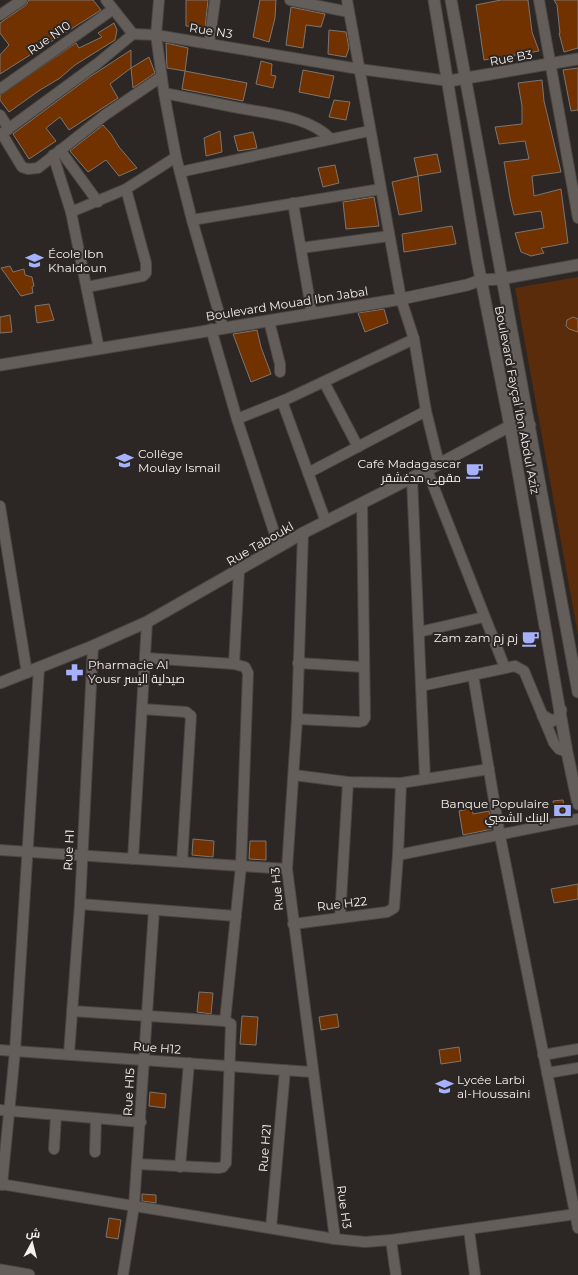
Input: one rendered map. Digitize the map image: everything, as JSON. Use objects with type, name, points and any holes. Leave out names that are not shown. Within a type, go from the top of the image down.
[{"type":"main road","name":"Boulevard Fayçal Ibn Abdul Aziz","points":[[434,0],[449,82],[481,280],[510,426],[561,710],[567,752],[578,804]]},
{"type":"main road","name":"Boulevard Fayçal Ibn Abdul Aziz","points":[[451,0],[578,692]]},
{"type":"main road","name":"Rue B3","points":[[449,82],[578,59]]},
{"type":"main road","name":"Boulevard Mouad Ibn Jabal","points":[[0,365],[211,329],[401,299],[467,285],[481,280],[501,279],[578,265]]},
{"type":"main road","name":"Rue Taboukl","points":[[0,683],[93,646],[147,622],[239,571],[303,533],[510,426],[530,425]]},
{"type":"main road","points":[[543,716],[552,720],[559,718],[561,710]]},
{"type":"main road","points":[[0,1270],[29,1275]]},
{"type":"street","points":[[0,15],[22,0]]},
{"type":"street","points":[[4,132],[98,63],[133,34],[112,10],[106,0]]},
{"type":"street","points":[[159,0],[156,35],[161,77],[176,157],[192,220],[224,327]]},
{"type":"street","points":[[209,44],[215,0]]},
{"type":"street","points":[[290,0],[349,12]]},
{"type":"street","points":[[347,0],[401,299],[414,339],[426,411],[439,464]]},
{"type":"street","points":[[539,0],[550,64],[574,173],[578,218]]},
{"type":"street","name":"Rue N10","points":[[0,88],[112,10]]},
{"type":"street","name":"Rue N3","points":[[133,34],[156,35],[359,69],[449,82]]},
{"type":"street","points":[[0,115],[4,132],[22,167],[28,169],[38,168],[105,115],[161,77]]},
{"type":"street","points":[[164,93],[284,117],[314,127],[331,139]]},
{"type":"street","points":[[180,172],[370,131]]},
{"type":"street","points":[[57,153],[98,202]]},
{"type":"street","points":[[57,153],[71,212],[99,349]]},
{"type":"street","points":[[71,212],[126,189],[176,157]]},
{"type":"street","points":[[87,287],[143,276],[146,273],[146,263],[126,189]]},
{"type":"street","points":[[192,220],[381,189]]},
{"type":"street","points":[[293,203],[312,314]]},
{"type":"street","points":[[301,248],[389,236]]},
{"type":"street","points":[[269,321],[280,372]]},
{"type":"street","points":[[211,329],[237,419],[280,547]]},
{"type":"street","points":[[237,419],[282,401],[414,339]]},
{"type":"street","points":[[324,382],[358,447]]},
{"type":"street","points":[[282,401],[326,522]]},
{"type":"street","points":[[308,472],[426,411]]},
{"type":"street","points":[[427,470],[505,668]]},
{"type":"street","points":[[412,478],[425,779]]},
{"type":"street","points":[[297,720],[363,721],[366,714],[362,503]]},
{"type":"street","points":[[0,506],[27,673]]},
{"type":"street","name":"Rue H3","points":[[303,533],[297,720],[287,869],[312,1072],[335,1239]]},
{"type":"street","points":[[234,664],[239,571]]},
{"type":"street","points":[[419,632],[484,617]]},
{"type":"street","points":[[133,859],[147,622]]},
{"type":"street","name":"Rue H1","points":[[69,1054],[80,904],[93,646]]},
{"type":"street","points":[[146,658],[234,664],[245,667],[248,673],[242,866],[225,1022]]},
{"type":"street","points":[[298,663],[364,667]]},
{"type":"street","points":[[421,686],[515,666],[524,671],[554,743],[559,749],[567,752]]},
{"type":"street","points":[[39,668],[14,1051],[5,1111],[1,1185],[335,1239],[365,1242],[469,1230],[576,1214]]},
{"type":"street","points":[[473,675],[500,836],[578,1228]]},
{"type":"street","points":[[142,709],[186,712],[192,719],[182,862]]},
{"type":"street","points":[[294,775],[348,782],[401,783],[489,769]]},
{"type":"street","points":[[340,918],[348,782]]},
{"type":"street","points":[[401,783],[398,855],[578,820]]},
{"type":"street","points":[[0,850],[287,869]]},
{"type":"street","name":"Rue H22","points":[[293,924],[387,912],[394,908],[398,855]]},
{"type":"street","points":[[80,904],[236,916]]},
{"type":"street","name":"Rue H15","points":[[123,1275],[134,1206],[154,910]]},
{"type":"street","points":[[72,1011],[225,1022],[230,1023],[232,1026],[226,1163],[223,1167],[218,1168],[137,1164]]},
{"type":"street","points":[[543,1055],[578,1049]]},
{"type":"street","name":"Rue H12","points":[[0,1050],[231,1065],[312,1072]]},
{"type":"street","points":[[180,1167],[190,1063]]},
{"type":"street","points":[[547,1073],[578,1068]]},
{"type":"street","name":"Rue H21","points":[[271,1228],[285,1070]]},
{"type":"street","points":[[5,1111],[140,1122]]},
{"type":"street","points":[[54,1149],[56,1116]]},
{"type":"street","points":[[95,1152],[96,1119]]},
{"type":"street","points":[[469,1230],[475,1275]]},
{"type":"street","points":[[391,1240],[396,1275]]},
{"type":"shaded area","points":[[578,277],[578,635],[515,288]]},
{"type":"building","points":[[29,0],[93,0],[101,10],[0,74],[0,55],[9,45],[0,33],[0,23],[26,5]]},
{"type":"building","points":[[186,0],[208,0],[205,28],[186,26]]},
{"type":"building","points":[[260,0],[276,0],[275,18],[269,42],[253,37]]},
{"type":"building","points":[[501,0],[528,0],[532,32],[539,51],[484,60],[476,5]]},
{"type":"building","points":[[554,0],[578,0],[578,48],[564,52],[559,33],[557,5]]},
{"type":"building","points":[[291,7],[325,14],[321,27],[306,25],[303,48],[286,45]]},
{"type":"building","points":[[114,23],[117,30],[115,40],[75,65],[60,78],[9,112],[0,100],[0,95],[76,43],[79,48],[102,37],[98,33]]},
{"type":"building","points":[[329,30],[346,32],[349,48],[346,57],[328,54]]},
{"type":"building","points":[[166,43],[188,48],[185,71],[167,68]]},
{"type":"building","points":[[131,50],[131,68],[110,84],[118,98],[69,130],[60,117],[46,128],[56,141],[29,159],[13,134],[91,76]]},
{"type":"building","points":[[149,57],[155,73],[133,88],[131,68]]},
{"type":"building","points":[[261,61],[272,64],[271,75],[276,76],[273,88],[256,84]]},
{"type":"building","points":[[578,68],[578,110],[571,111],[563,70]]},
{"type":"building","points":[[303,70],[334,76],[329,98],[299,92]]},
{"type":"building","points":[[185,71],[247,83],[243,101],[182,89]]},
{"type":"building","points":[[542,80],[544,101],[561,172],[532,176],[534,196],[561,189],[568,243],[541,248],[544,253],[531,256],[521,252],[515,233],[544,228],[541,211],[514,215],[504,162],[529,159],[525,141],[499,144],[495,127],[522,124],[522,106],[518,83]]},
{"type":"building","points":[[334,100],[350,102],[346,120],[329,117]]},
{"type":"building","points":[[103,125],[137,168],[119,176],[106,160],[88,172],[70,151]]},
{"type":"building","points":[[220,131],[222,152],[206,156],[204,138]]},
{"type":"building","points":[[253,132],[257,148],[238,151],[234,136]]},
{"type":"building","points":[[437,154],[441,172],[418,176],[414,158]]},
{"type":"building","points":[[335,165],[339,183],[323,187],[318,168]]},
{"type":"building","points":[[418,176],[422,211],[399,215],[392,182]]},
{"type":"building","points":[[374,197],[379,226],[346,229],[343,202]]},
{"type":"building","points":[[452,226],[456,244],[404,252],[402,234]]},
{"type":"building","points":[[10,266],[13,272],[24,269],[25,275],[32,277],[34,286],[32,287],[33,293],[21,296],[1,268]]},
{"type":"building","points":[[49,304],[54,320],[37,323],[35,306]]},
{"type":"building","points":[[384,309],[388,323],[365,332],[358,313]]},
{"type":"building","points":[[10,315],[12,332],[0,333],[0,317]]},
{"type":"building","points":[[573,317],[578,319],[578,332],[569,329],[566,326],[567,320]]},
{"type":"building","points":[[257,330],[261,347],[271,374],[251,382],[233,334]]},
{"type":"building","points":[[563,800],[565,815],[556,817],[553,801]]},
{"type":"building","points":[[472,808],[473,814],[489,811],[492,829],[463,835],[459,811]]},
{"type":"building","points":[[193,839],[214,841],[213,857],[192,855]]},
{"type":"building","points":[[250,841],[266,841],[266,860],[249,859]]},
{"type":"building","points":[[578,884],[578,899],[554,903],[551,889]]},
{"type":"building","points":[[199,992],[213,993],[211,1014],[197,1012]]},
{"type":"building","points":[[337,1014],[339,1027],[321,1030],[319,1017]]},
{"type":"building","points":[[242,1016],[258,1017],[256,1045],[240,1044]]},
{"type":"building","points":[[459,1047],[461,1061],[441,1064],[439,1050]]},
{"type":"building","points":[[150,1092],[166,1094],[165,1108],[149,1106]]},
{"type":"building","points":[[142,1194],[156,1195],[156,1203],[142,1201]]},
{"type":"building","points":[[109,1218],[121,1220],[118,1239],[106,1237]]},
{"type":"place","name":"École Ibn Khaldoun","points":[[35,261]]},
{"type":"place","name":"Collège Moulay Ismail","points":[[125,461]]},
{"type":"place","name":"Café Madagascar مقهى مدغشقر","points":[[474,471]]},
{"type":"place","name":"Zam zam زم زم","points":[[531,638]]},
{"type":"place","name":"Pharmacie Al Yousr صيدلية اليسر","points":[[75,672]]},
{"type":"place","name":"Banque Populaire البنك الشعبي","points":[[562,811]]},
{"type":"place","name":"Lycée Larbi al-Houssaini","points":[[444,1087]]}]
